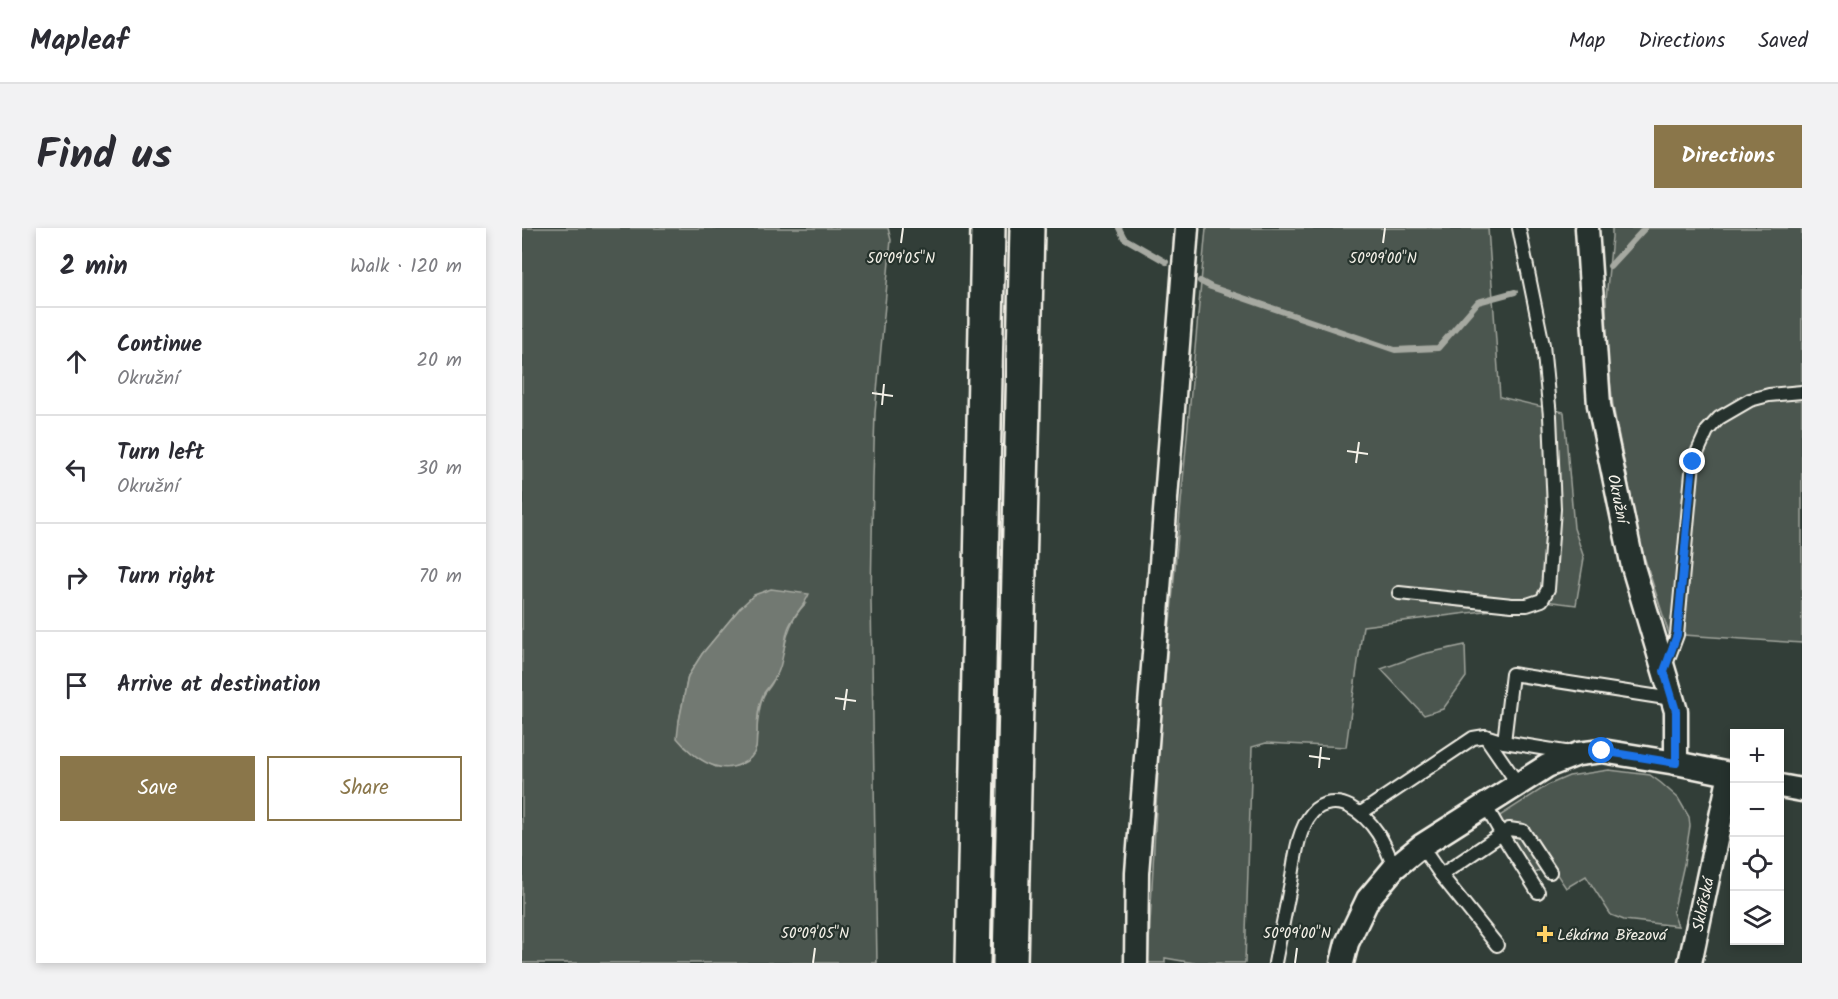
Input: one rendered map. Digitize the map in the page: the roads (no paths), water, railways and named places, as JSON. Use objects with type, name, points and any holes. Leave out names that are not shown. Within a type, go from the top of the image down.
[{"type":"highway","points":[[973,963],[988,228]]},
{"type":"highway","points":[[1010,963],[1027,228]]},
{"type":"street","points":[[1136,963],[1137,873],[1186,228]]},
{"type":"street","name":"Okružní","points":[[1587,228],[1599,405],[1633,567],[1676,711],[1676,763]]},
{"type":"street","points":[[1342,963],[1347,943],[1368,898],[1394,868],[1421,846],[1547,766],[1578,754],[1602,751],[1730,775]]},
{"type":"street","name":"Sklářská","points":[[1689,963],[1730,783]]},
{"type":"street","points":[[1784,787],[1802,790]]},
{"type":"lane","points":[[1399,593],[1527,605],[1542,600],[1548,589],[1554,509],[1550,416],[1542,345],[1519,228]]},
{"type":"lane","points":[[1664,671],[1677,635],[1693,462],[1707,431],[1719,418],[1750,400],[1769,395],[1802,392]]},
{"type":"lane","points":[[1503,742],[1512,674],[1672,699]]},
{"type":"lane","points":[[1485,736],[1518,784]]},
{"type":"lane","points":[[1361,813],[1473,738],[1485,736],[1503,742],[1578,754]]},
{"type":"lane","points":[[1275,963],[1301,832],[1312,813],[1320,806],[1338,803],[1361,813],[1374,826],[1387,847],[1394,868]]},
{"type":"lane","points":[[1485,805],[1538,891]]},
{"type":"lane","points":[[1441,875],[1509,829],[1523,831],[1550,872]]},
{"type":"lane","points":[[1421,846],[1497,945]]},
{"type":"waterway","points":[[1119,228],[1124,238],[1166,262]]},
{"type":"waterway","points":[[1610,266],[1645,228]]},
{"type":"waterway","points":[[1200,281],[1211,287],[1395,350],[1438,348],[1478,302],[1515,292]]},
{"type":"place","name":"Lékárna Březová","points":[[1545,934]]}]
